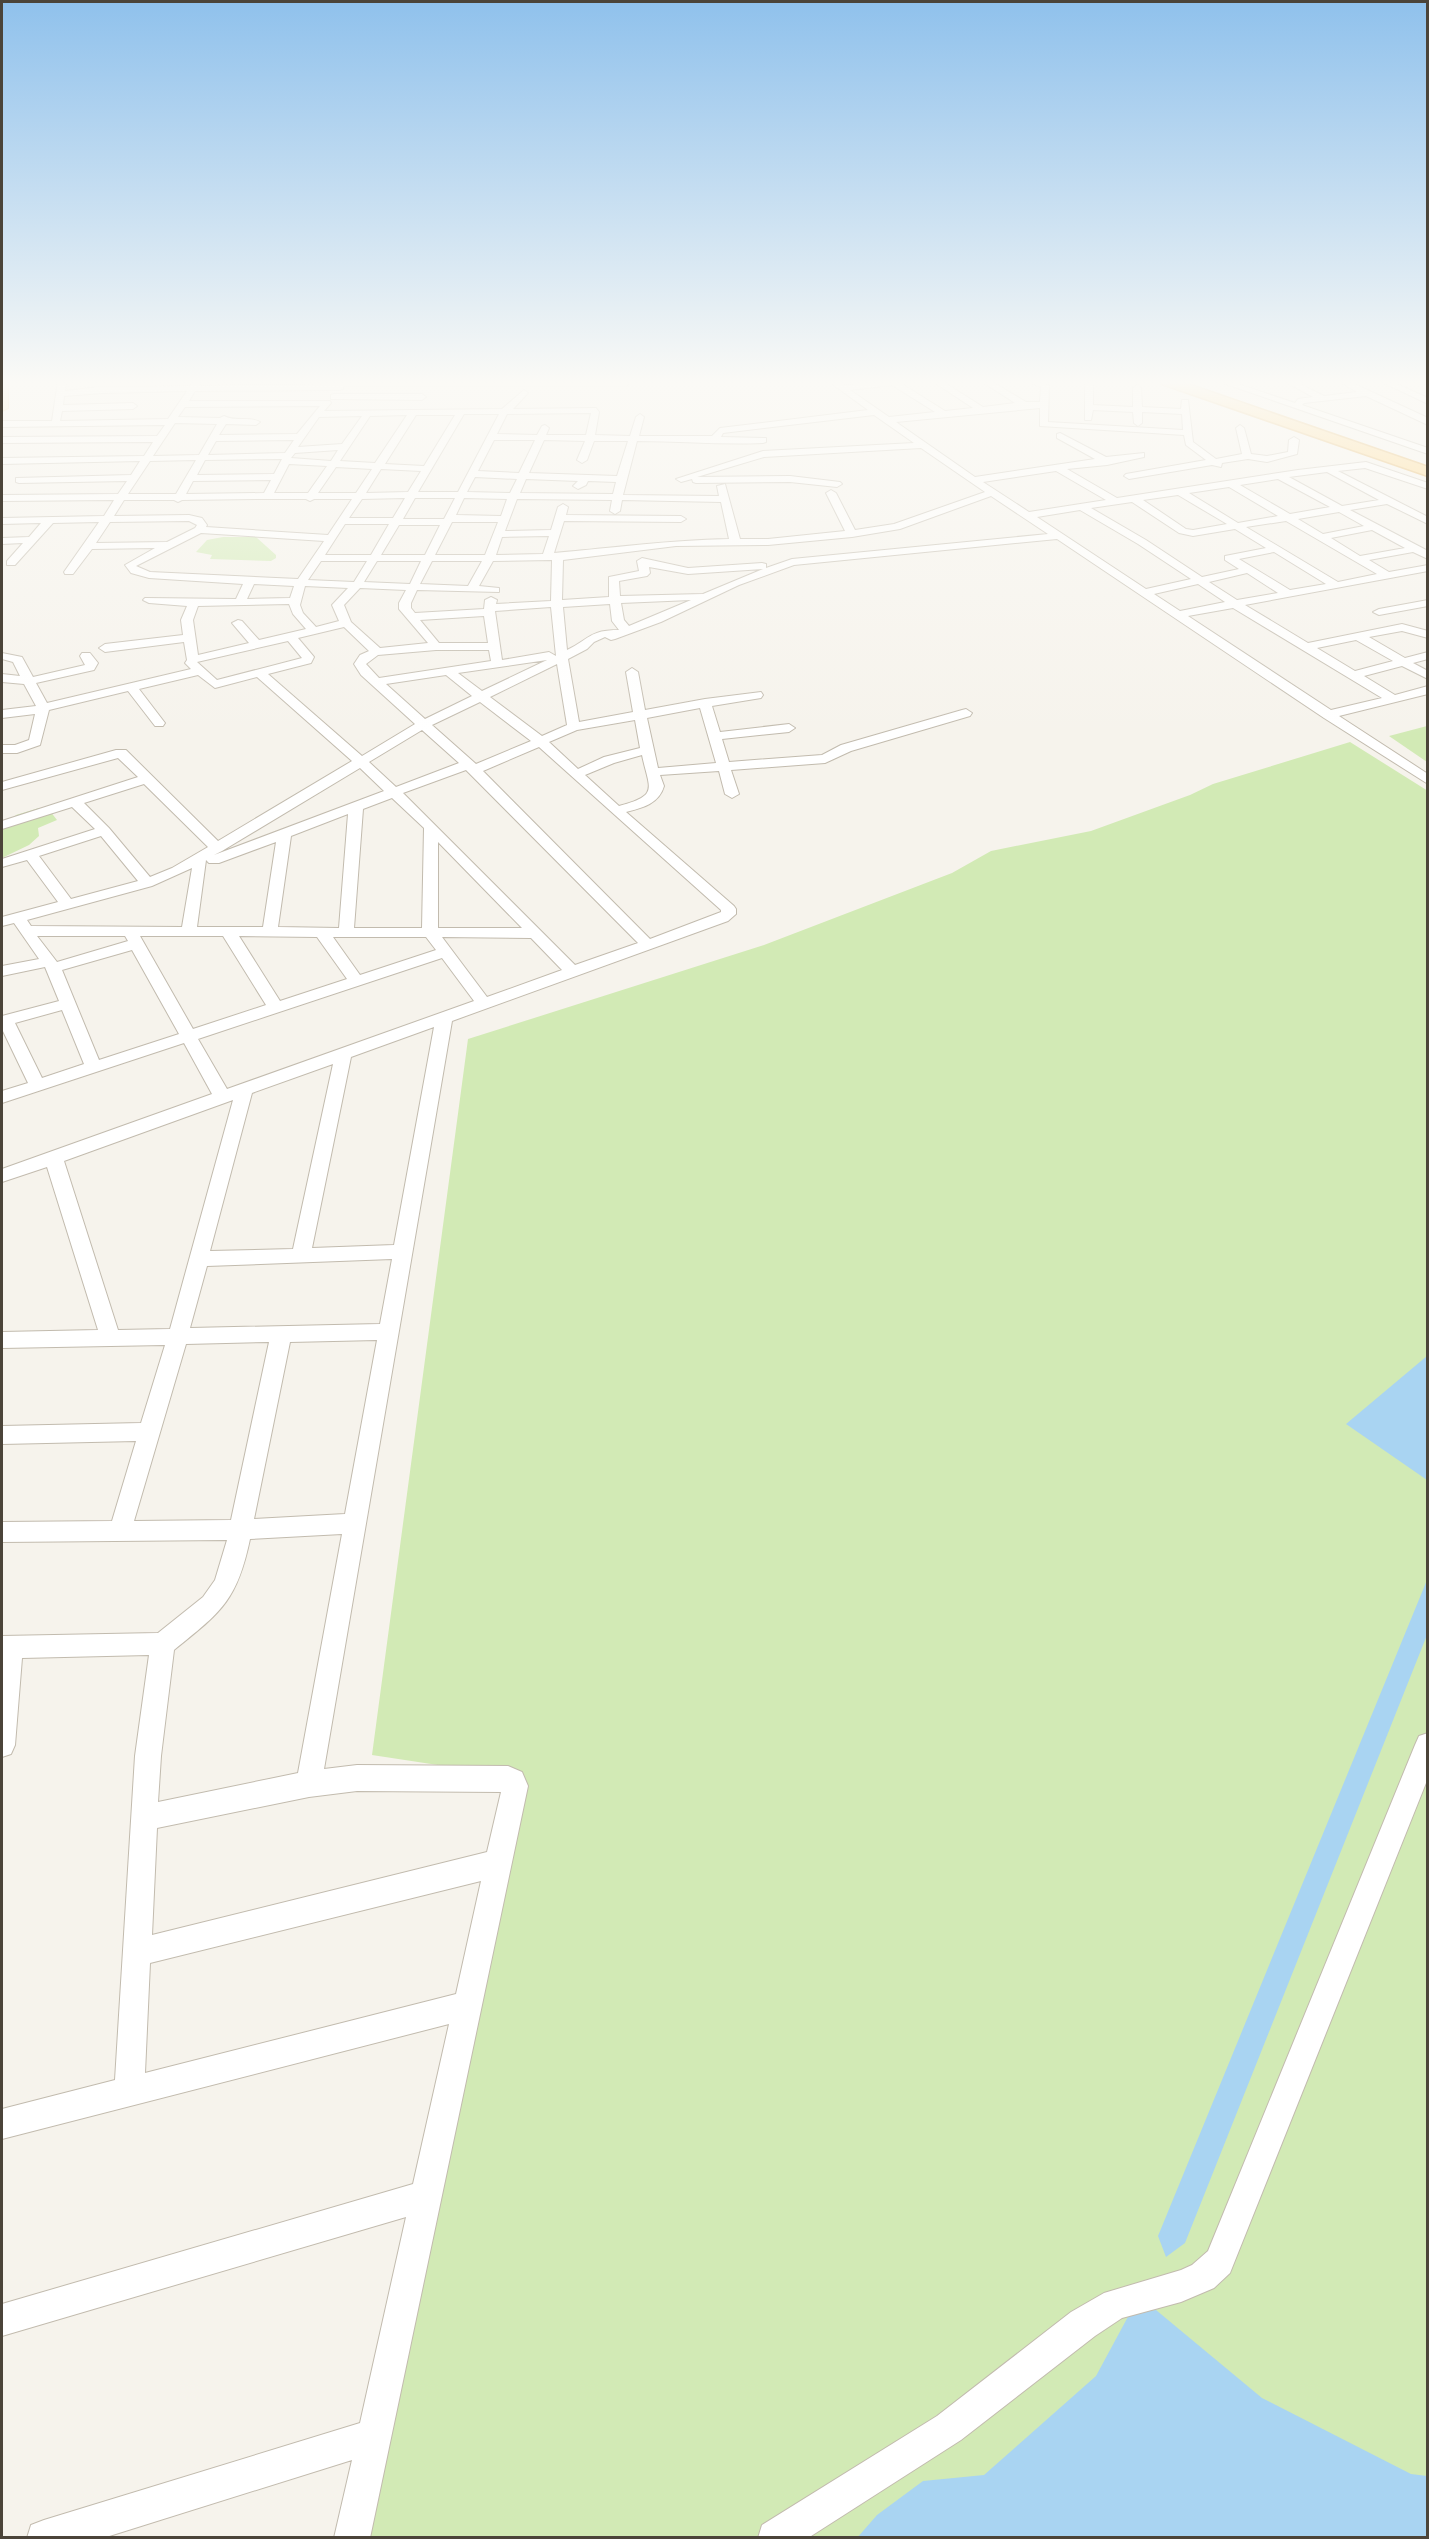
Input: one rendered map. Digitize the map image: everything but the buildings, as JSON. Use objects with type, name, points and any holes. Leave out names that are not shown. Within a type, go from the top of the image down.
[{"type":"street","points":[[69,572],[120,499]]},
{"type":"street","points":[[314,631],[299,616],[293,601],[301,583],[356,499]]},
{"type":"street","points":[[377,652],[346,623],[338,605],[357,585],[410,499]]},
{"type":"street","points":[[436,646],[405,609],[405,603],[460,499]]},
{"type":"street","points":[[472,590],[489,558],[512,499]]},
{"type":"street","points":[[565,499],[555,533],[553,556],[561,655],[574,727]]},
{"type":"street","points":[[612,519],[619,499]]},
{"type":"street","points":[[678,531],[687,505],[681,499]]},
{"type":"street","points":[[189,930],[200,862],[217,848],[423,724],[561,655],[583,647],[583,644],[589,640],[598,636],[624,632],[705,586],[730,554],[735,542],[723,499]]},
{"type":"street","points":[[834,499],[852,534]]},
{"type":"street","points":[[735,542],[768,542],[852,534],[896,527],[972,499]]},
{"type":"street","points":[[1005,499],[1428,780]]},
{"type":"street","points":[[1030,515],[1130,499]]},
{"type":"street","points":[[1135,499],[1183,531],[1201,532],[1388,501]]},
{"type":"street","points":[[1192,499],[1336,585]]},
{"type":"street","points":[[1258,499],[1386,574]]},
{"type":"street","points":[[1322,499],[1428,556]]},
{"type":"street","points":[[1385,499],[1428,521]]},
{"type":"street","points":[[1082,507],[1235,604],[1393,699]]},
{"type":"street","points":[[560,518],[612,519],[645,536],[678,531]]},
{"type":"street","points":[[2,520],[107,519],[155,532],[169,545]]},
{"type":"street","points":[[342,521],[504,519]]},
{"type":"street","points":[[11,563],[50,520]]},
{"type":"street","points":[[89,546],[198,520],[202,525],[199,530]]},
{"type":"street","points":[[1323,537],[1373,527]]},
{"type":"street","points":[[330,538],[199,530],[130,565],[135,571],[149,575],[472,590],[491,602]]},
{"type":"street","points":[[318,558],[553,556],[678,531],[730,554],[779,565]]},
{"type":"street","points":[[1201,532],[1230,549],[1274,549]]},
{"type":"street","points":[[498,534],[555,533]]},
{"type":"street","points":[[624,632],[618,621],[613,579],[645,573],[642,561],[645,536]]},
{"type":"street","points":[[412,617],[491,602],[555,603],[615,600],[705,586],[779,565],[1059,536]]},
{"type":"street","points":[[1341,548],[1396,539]]},
{"type":"street","points":[[2,541],[33,540]]},
{"type":"street","points":[[1230,549],[1229,558],[1287,594]]},
{"type":"street","points":[[1359,559],[1414,549]]},
{"type":"street","points":[[642,561],[674,570],[705,586]]},
{"type":"street","points":[[1176,615],[1386,574],[1427,569]]},
{"type":"street","points":[[1144,593],[1247,570]]},
{"type":"street","points":[[239,603],[250,581]]},
{"type":"street","points":[[149,600],[194,603],[293,601]]},
{"type":"street","points":[[491,602],[496,665]]},
{"type":"street","points":[[194,603],[187,621],[188,638],[196,666],[215,684],[307,660],[308,657],[291,637]]},
{"type":"street","points":[[1379,612],[1428,603]]},
{"type":"street","points":[[238,623],[257,645]]},
{"type":"street","points":[[2,714],[15,714],[44,708],[131,687],[257,645],[346,623]]},
{"type":"street","points":[[154,642],[156,626]]},
{"type":"street","points":[[1307,647],[1402,627],[1428,635]]},
{"type":"street","points":[[1358,636],[1428,676]]},
{"type":"street","points":[[105,648],[188,638]]},
{"type":"street","points":[[495,647],[436,646],[377,652],[368,654],[360,664],[365,672],[470,768],[649,946]]},
{"type":"street","points":[[377,682],[561,655]]},
{"type":"street","points":[[1354,675],[1428,655]]},
{"type":"street","points":[[2,656],[18,660],[44,708],[35,742],[17,749],[2,748]]},
{"type":"street","points":[[2,678],[30,681],[90,667],[92,663],[86,656]]},
{"type":"street","points":[[2,1176],[649,946],[723,918],[728,914],[729,909],[616,812],[541,742],[449,672]]},
{"type":"street","points":[[616,812],[647,801],[654,795],[657,787],[646,750],[632,672]]},
{"type":"street","points":[[260,673],[431,827],[574,973]]},
{"type":"street","points":[[131,687],[159,723]]},
{"type":"street","points":[[1328,715],[1428,690]]},
{"type":"street","points":[[22,924],[67,904],[147,883],[393,792],[470,768],[541,742],[574,727],[757,695]]},
{"type":"street","points":[[705,703],[732,794]]},
{"type":"street","points":[[652,772],[825,759],[846,748],[966,713]]},
{"type":"street","points":[[714,736],[789,728]]},
{"type":"street","points":[[576,774],[609,760],[646,750]]},
{"type":"street","points":[[2,786],[115,753],[124,754],[217,848]]},
{"type":"street","points":[[2,825],[148,778]]},
{"type":"street","points":[[74,801],[104,831],[147,883]]},
{"type":"street","points":[[346,931],[356,806]]},
{"type":"street","points":[[431,827],[430,933],[484,1004]]},
{"type":"street","points":[[2,863],[104,831]]},
{"type":"street","points":[[270,930],[284,834]]},
{"type":"street","points":[[30,854],[67,904]]},
{"type":"street","points":[[2,922],[133,938]]},
{"type":"street","points":[[22,924],[51,965],[94,1068]]},
{"type":"street","points":[[2,971],[51,965],[133,938],[189,930],[534,933]]},
{"type":"street","points":[[227,930],[276,1008]]},
{"type":"street","points":[[321,931],[357,981]]},
{"type":"street","points":[[133,938],[223,1098]]},
{"type":"street","points":[[2,1097],[443,953]]},
{"type":"street","points":[[38,1086],[3,1021],[67,1004]]},
{"type":"street","points":[[309,1784],[444,1019]]},
{"type":"street","points":[[301,1257],[343,1054]]},
{"type":"street","points":[[120,1531],[178,1336],[244,1090]]},
{"type":"street","points":[[54,1159],[111,1338]]},
{"type":"street","points":[[197,1259],[402,1252]]},
{"type":"street","points":[[2,1341],[389,1332]]},
{"type":"street","points":[[2,1745],[6,1647],[163,1644],[211,1605],[225,1585],[240,1530],[280,1334]]},
{"type":"street","points":[[2,1435],[149,1432]]},
{"type":"street","points":[[2,1532],[240,1530],[355,1523]]},
{"type":"street","points":[[129,2092],[148,1756],[163,1644]]},
{"type":"street","points":[[775,2538],[949,2428],[1083,2324],[1115,2304],[1181,2286],[1203,2277],[1219,2262],[1428,1745]]},
{"type":"street","points":[[144,1818],[309,1784],[357,1778],[424,1776],[513,1781],[514,1786],[428,2194],[352,2538]]},
{"type":"street","points":[[138,1952],[498,1863]]},
{"type":"street","points":[[2,2124],[468,2005]]},
{"type":"street","points":[[2,2320],[428,2194]]},
{"type":"street","points":[[44,2538],[374,2436]]},
{"type":"green space","points":[[223,537],[256,537],[276,555],[276,558],[271,561],[210,559],[212,555],[196,552],[207,540]]},
{"type":"green space","points":[[1427,726],[1427,762],[1389,736]]},
{"type":"green space","points":[[1350,742],[1428,791],[1427,2537],[363,2538],[517,1777],[372,1755],[468,1039],[764,945],[952,873],[991,851],[1091,831],[1190,795],[1213,784]]},
{"type":"green space","points":[[39,808],[50,811],[57,820],[38,828],[39,836],[29,845],[2,858],[2,829],[16,815]]},
{"type":"water","points":[[1427,1356],[1427,1480],[1346,1424]]},
{"type":"water","points":[[1427,1580],[1427,1635],[1185,2243],[1166,2257],[1158,2236]]},
{"type":"water","points":[[1156,2310],[1262,2398],[1411,2474],[1427,2476],[1427,2537],[857,2538],[877,2515],[923,2481],[984,2475],[1096,2376],[1130,2313]]}]
